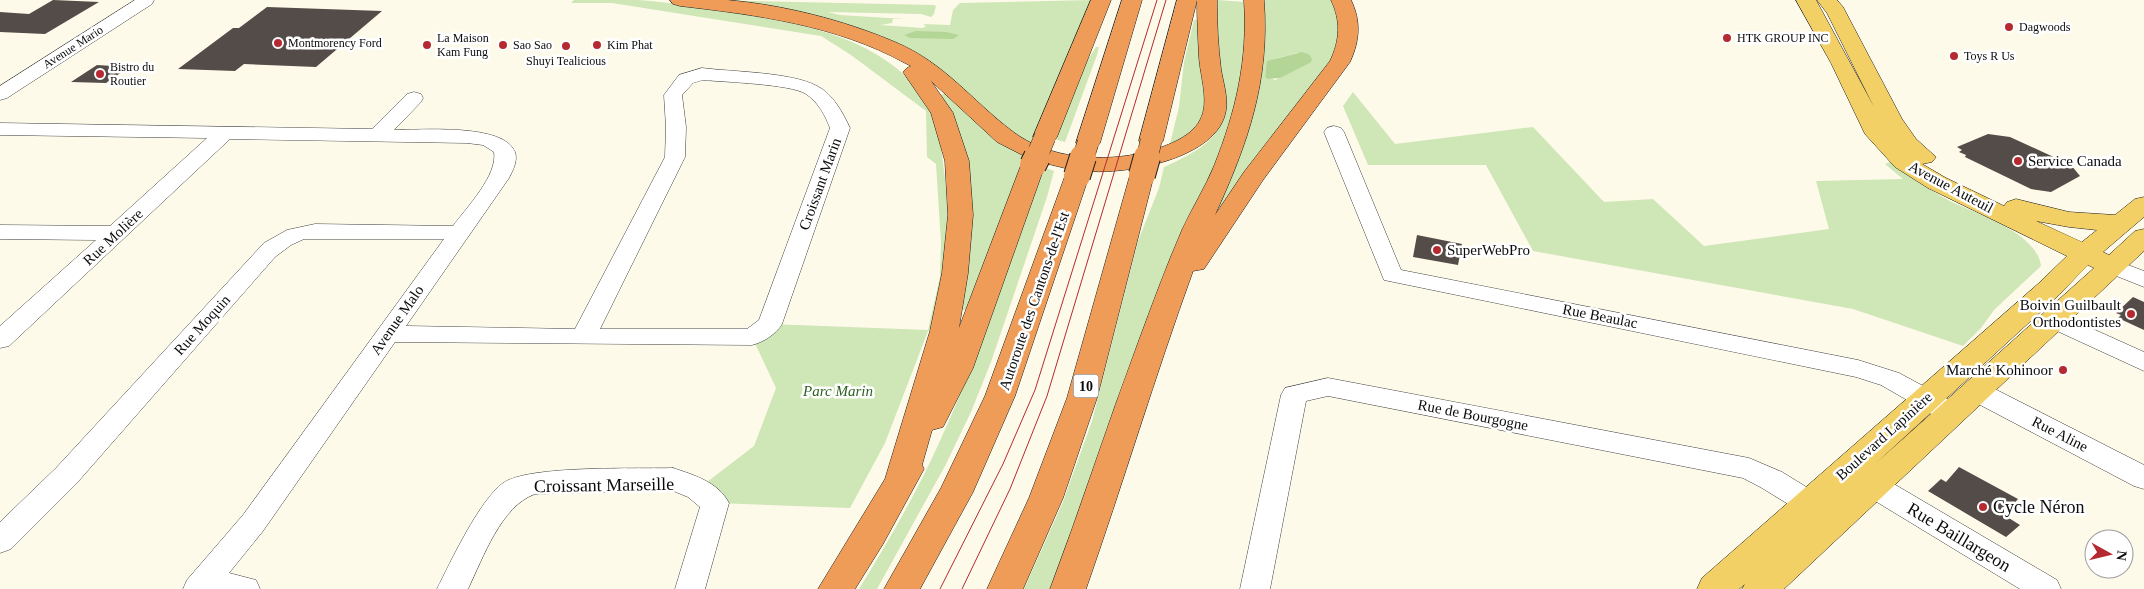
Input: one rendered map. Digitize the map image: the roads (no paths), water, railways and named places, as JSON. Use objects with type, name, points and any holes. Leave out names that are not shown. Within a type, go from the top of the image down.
[{"type":"highway","points":[[680,0],[788,16],[828,25],[866,38],[904,54],[926,67],[1005,137],[1019,146],[1035,153],[1068,161],[1099,165],[1127,164],[1158,156],[1186,144],[1203,132],[1212,119],[1215,104],[1209,62],[1207,0]]},
{"type":"highway","points":[[836,589],[900,485],[958,368],[1033,165],[1074,66],[1085,34],[1101,0]]},
{"type":"highway","points":[[1074,66],[1096,35],[1132,0]]},
{"type":"highway","name":"Autoroute des Cantons-de-l'Est","points":[[902,589],[956,492],[1000,396],[1088,143],[1132,0]]},
{"type":"highway","name":"10","points":[[1005,589],[1046,498],[1082,398],[1187,0]]},
{"type":"highway","points":[[1068,589],[1092,524],[1145,364],[1168,307],[1195,230],[1225,167],[1241,122],[1254,64],[1256,28],[1254,0]]},
{"type":"highway","points":[[1168,307],[1233,205],[1340,62],[1347,48],[1350,30],[1347,12],[1342,0]]},
{"type":"highway","points":[[866,38],[892,53],[911,69],[935,96],[943,110],[949,131],[958,181],[959,239],[951,305],[900,485]]},
{"type":"main road","name":"Avenue Auteuil","points":[[1806,0],[1841,63],[1876,134],[1903,162],[1937,184],[1976,202],[2112,256]]},
{"type":"main road","name":"Avenue Auteuil","points":[[1827,0],[1836,11],[1891,119],[1908,144],[1947,174],[2112,256]]},
{"type":"main road","points":[[1976,202],[2018,228],[2044,250],[2053,266],[2049,288]]},
{"type":"main road","points":[[2004,203],[2040,215],[2070,221],[2088,224],[2123,223]]},
{"type":"main road","name":"Boulevard Lapinière","points":[[1736,586],[1938,406],[1976,391],[2052,319],[2112,256],[2123,223],[2144,204]]},
{"type":"main road","name":"Boulevard Lapinière","points":[[1822,511],[1872,485],[1938,406],[2049,288],[2112,256],[2144,237]]},
{"type":"street","name":"Avenue Mario","points":[[0,94],[146,0]]},
{"type":"street","name":"Croissant Marin","points":[[387,334],[583,338],[752,337],[770,324],[840,128],[833,111],[812,90],[791,83],[702,74],[686,79],[673,95],[676,127],[675,158],[583,338]]},
{"type":"street","points":[[378,136],[414,98]]},
{"type":"street","name":"Avenue Malo","points":[[0,129],[477,138],[490,141],[502,148],[507,157],[505,168],[253,523],[202,585]]},
{"type":"street","name":"Rue Beaulac","points":[[1334,132],[1392,275],[1707,337],[1858,369],[1890,379],[1938,406]]},
{"type":"street","name":"Rue Molière","points":[[0,340],[226,133]]},
{"type":"street","name":"Rue Moquin","points":[[0,541],[66,476],[267,252],[280,241],[298,234],[315,231],[459,233]]},
{"type":"street","points":[[0,232],[116,233]]},
{"type":"street","name":"Avenue Auteuil","points":[[2112,256],[2144,280]]},
{"type":"street","points":[[2052,319],[2144,362]]},
{"type":"street","name":"Rue de Bourgogne","points":[[1255,589],[1294,395],[1328,387],[1749,469],[1766,476],[1822,511]]},
{"type":"street","name":"Rue Aline","points":[[1976,391],[2144,478]]},
{"type":"street","name":"Croissant Marseille","points":[[452,589],[494,510],[514,490],[534,483],[673,479],[698,489],[715,502],[690,589]]},
{"type":"street","name":"Rue Baillargeon","points":[[1872,485],[2046,589]]},
{"type":"street","points":[[202,585],[245,589]]},
{"type":"tram line","points":[[940,589],[1003,464],[1035,390],[1157,0]]},
{"type":"tram line","points":[[962,589],[1010,489],[1047,396],[1166,0]]},
{"type":"place","name":"Dagwoods","points":[[2009,27]]},
{"type":"place","name":"HTK GROUP INC","points":[[1727,38]]},
{"type":"place","name":"Montmorency Ford","points":[[278,43]]},
{"type":"place","name":"La Maison Kam Fung","points":[[427,45]]},
{"type":"place","name":"Sao Sao","points":[[503,45]]},
{"type":"place","name":"Kim Phat","points":[[597,45]]},
{"type":"place","name":"Shuyi Tealicious","points":[[566,46]]},
{"type":"place","name":"Toys R Us","points":[[1954,56]]},
{"type":"place","name":"Bistro du Routier","points":[[100,74]]},
{"type":"place","name":"Service Canada","points":[[2018,161]]},
{"type":"place","name":"SuperWebPro","points":[[1437,250]]},
{"type":"place","name":"Boivin Guilbault Orthodontistes","points":[[2131,314]]},
{"type":"place","name":"Marché Kohinoor","points":[[2063,370]]},
{"type":"place","name":"Cycle Néron","points":[[1983,507]]},
{"type":"park label","name":"Parc Marin","points":[[838,391]]}]
